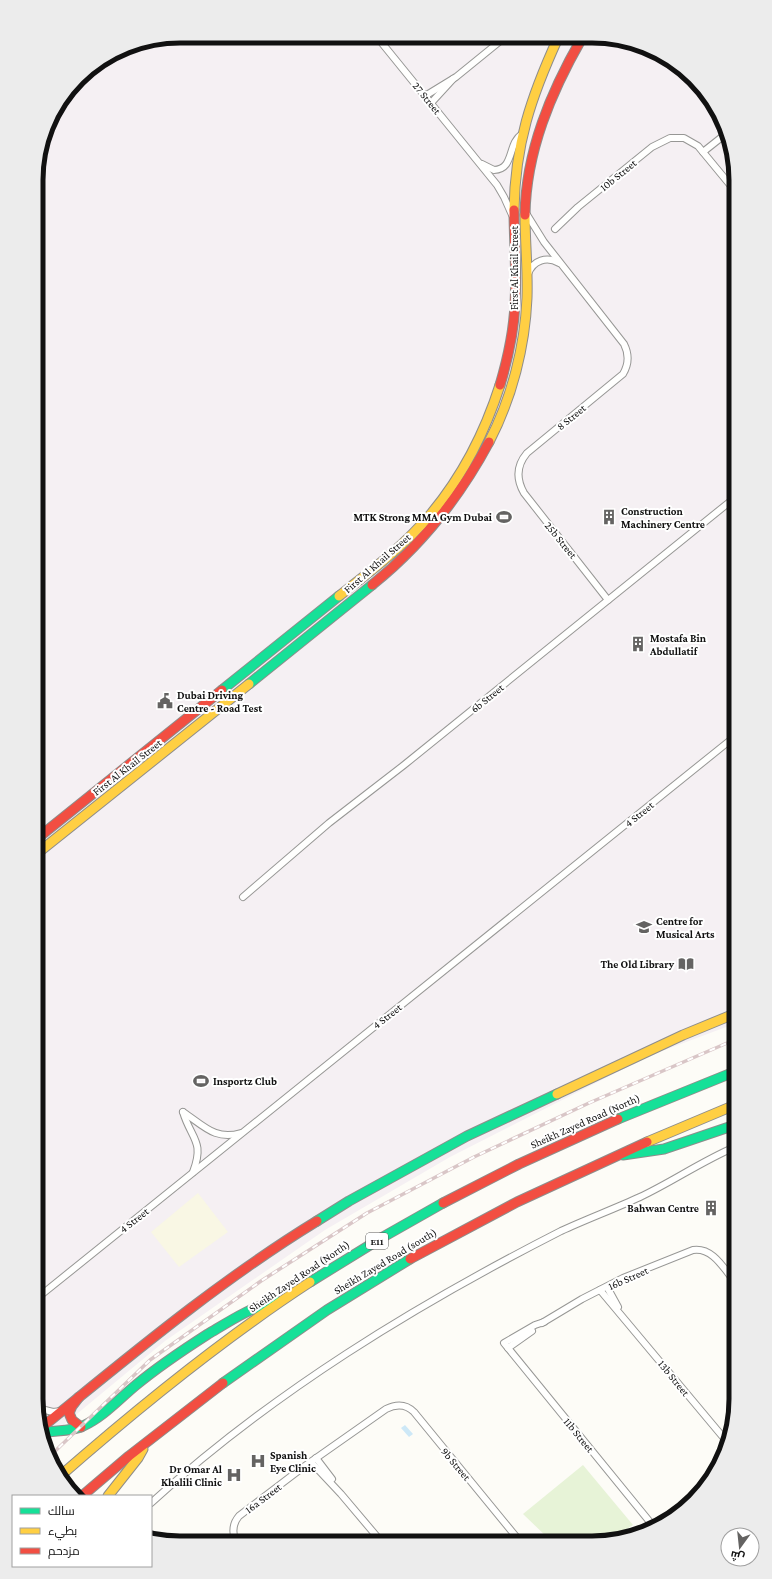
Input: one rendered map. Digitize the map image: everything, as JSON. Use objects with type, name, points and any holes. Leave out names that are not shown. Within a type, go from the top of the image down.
[{"type":"main road","name":"First Al Khail Street","points":[[43,834],[378,565],[410,535],[440,502],[458,476],[474,448],[494,401],[512,334],[516,300],[514,200],[517,164],[522,134],[532,101],[556,43]]},
{"type":"main road","name":"First Al Khail Street","points":[[43,849],[402,560],[434,526],[459,493],[487,447],[513,381],[521,346],[526,311],[528,276],[525,210],[528,175],[535,140],[546,106],[579,43]]},
{"type":"main road","points":[[570,58],[584,43]]},
{"type":"main road","points":[[46,1424],[172,1322],[286,1240],[349,1201],[467,1136],[683,1035],[729,1016]]},
{"type":"main road","name":"Sheikh Zayed Road (North)","points":[[64,1472],[166,1387],[282,1300],[378,1240],[456,1196],[509,1169],[604,1125],[729,1074]]},
{"type":"main road","name":"Sheikh Zayed Road (south)","points":[[83,1495],[147,1442],[259,1356],[370,1283],[486,1217],[559,1181],[615,1155],[729,1108]]},
{"type":"main road","points":[[615,1155],[639,1154],[664,1149],[729,1127]]},
{"type":"main road","points":[[47,1432],[81,1427],[98,1416],[149,1374],[196,1342],[249,1310],[282,1300]]},
{"type":"main road","points":[[79,1397],[70,1408],[69,1414],[72,1421],[81,1427]]},
{"type":"main road","points":[[109,1495],[138,1458],[147,1442]]},
{"type":"street","name":"27 Street","points":[[383,43],[501,191],[508,203],[514,224]]},
{"type":"street","points":[[425,96],[456,77],[498,43]]},
{"type":"street","points":[[431,104],[456,77]]},
{"type":"street","name":"27 Street","points":[[476,160],[490,169],[497,170],[504,167],[509,162],[515,140],[522,134]]},
{"type":"street","name":"10b Street","points":[[555,228],[578,207],[652,147],[670,138],[679,137],[688,140],[703,152]]},
{"type":"street","points":[[722,137],[703,152],[729,184]]},
{"type":"street","points":[[525,210],[538,235],[564,266]]},
{"type":"street","points":[[528,276],[532,266],[540,261],[550,259],[564,266]]},
{"type":"street","name":"8 Street","points":[[518,478],[520,464],[527,453],[619,378],[625,370],[628,359],[624,344],[564,266]]},
{"type":"street","name":"25b Street","points":[[518,478],[521,488],[527,498],[608,600]]},
{"type":"street","name":"6b Street","points":[[243,897],[329,823],[729,502]]},
{"type":"street","name":"4 Street","points":[[43,1293],[729,742]]},
{"type":"street","points":[[192,1173],[198,1158],[198,1146],[183,1112],[214,1133],[226,1135],[242,1133]]},
{"type":"street","points":[[152,1502],[265,1409],[380,1332],[490,1268],[568,1228],[648,1193],[712,1158],[729,1151]]},
{"type":"street","points":[[712,1158],[729,1154]]},
{"type":"street","name":"16b Street","points":[[506,1345],[582,1299],[623,1278],[693,1250],[704,1250],[714,1257],[729,1275]]},
{"type":"street","name":"13b Street","points":[[607,1287],[620,1312]]},
{"type":"street","name":"13b Street","points":[[600,1290],[620,1312],[723,1438]]},
{"type":"street","name":"11b Street","points":[[506,1345],[650,1523]]},
{"type":"street","name":"9b Street","points":[[386,1409],[399,1405],[407,1407],[414,1412],[516,1536]]},
{"type":"street","name":"16a Street","points":[[234,1536],[234,1524],[239,1516],[386,1409]]},
{"type":"street","points":[[43,1410],[61,1411]]},
{"type":"street","points":[[314,1460],[376,1536]]},
{"type":"shaded area","points":[[171,43],[592,43],[610,44],[636,50],[668,66],[695,90],[706,104],[715,120],[722,136],[728,162],[729,1026],[649,1056],[450,1157],[325,1230],[165,1341],[49,1437],[43,1408],[43,171],[53,128],[71,97],[83,83],[97,71],[112,61],[136,50]]},
{"type":"shaded area","points":[[198,1193],[228,1232],[179,1267],[151,1232]]},
{"type":"green space","points":[[583,1465],[633,1525],[622,1532],[610,1535],[546,1536],[523,1514]]},
{"type":"water","points":[[405,1425],[413,1434],[409,1437],[401,1428]]},
{"type":"railway","points":[[54,1452],[150,1360],[261,1281],[367,1213],[474,1157],[589,1103],[729,1042]]},
{"type":"traffic: fast","points":[[249,684],[372,585]]},
{"type":"traffic: fast","points":[[222,690],[339,596]]},
{"type":"traffic: fast","points":[[618,1119],[729,1074]]},
{"type":"traffic: fast","points":[[317,1221],[349,1201],[467,1136],[557,1094]]},
{"type":"traffic: fast","points":[[623,1155],[664,1149],[729,1127]]},
{"type":"traffic: fast","points":[[310,1282],[383,1237],[443,1203]]},
{"type":"traffic: fast","points":[[223,1383],[327,1310],[410,1259]]},
{"type":"traffic: fast","points":[[47,1432],[78,1428],[90,1422],[104,1413],[153,1371],[171,1358],[224,1324],[258,1307],[276,1301]]},
{"type":"traffic: slow","points":[[514,210],[515,186],[521,142],[526,121],[540,80],[556,43]]},
{"type":"traffic: slow","points":[[489,442],[511,390],[523,335],[527,298],[525,215]]},
{"type":"traffic: slow","points":[[339,596],[398,548],[420,526],[442,500],[462,470],[480,437],[500,385]]},
{"type":"traffic: slow","points":[[43,849],[249,684]]},
{"type":"traffic: slow","points":[[557,1094],[683,1035],[729,1016]]},
{"type":"traffic: slow","points":[[647,1142],[729,1108]]},
{"type":"traffic: slow","points":[[64,1472],[119,1425],[181,1375],[244,1327],[310,1282]]},
{"type":"traffic: slow","points":[[109,1495],[138,1458],[143,1449]]},
{"type":"traffic: jam","points":[[525,215],[526,191],[535,145],[542,123],[560,79],[579,43]]},
{"type":"traffic: jam","points":[[500,385],[506,365],[514,313],[516,280],[514,210]]},
{"type":"traffic: jam","points":[[372,585],[407,554],[438,520],[465,482],[489,442]]},
{"type":"traffic: jam","points":[[43,834],[222,690]]},
{"type":"traffic: jam","points":[[443,1203],[519,1164],[618,1119]]},
{"type":"traffic: jam","points":[[410,1259],[517,1202],[647,1142]]},
{"type":"traffic: jam","points":[[46,1424],[142,1346],[210,1294],[245,1268],[317,1221]]},
{"type":"traffic: jam","points":[[83,1495],[129,1456],[223,1383]]},
{"type":"traffic: jam","points":[[79,1397],[69,1413],[72,1420],[81,1427]]},
{"type":"place","name":"MTK Strong MMA Gym Dubai","points":[[504,517]]},
{"type":"place","name":"Construction Machinery Centre","points":[[609,517]]},
{"type":"place","name":"Mostafa Bin Abdullatif","points":[[638,644]]},
{"type":"place","name":"Dubai Driving Centre - Road Test","points":[[165,701]]},
{"type":"place","name":"Centre for Musical Arts","points":[[644,927]]},
{"type":"place","name":"The Old Library","points":[[686,964]]},
{"type":"place","name":"Insportz Club","points":[[201,1081]]},
{"type":"place","name":"Bahwan Centre","points":[[711,1208]]},
{"type":"place","name":"Spanish Eye Clinic","points":[[258,1461]]},
{"type":"place","name":"Dr Omar Al Khalili Clinic","points":[[234,1475]]}]
